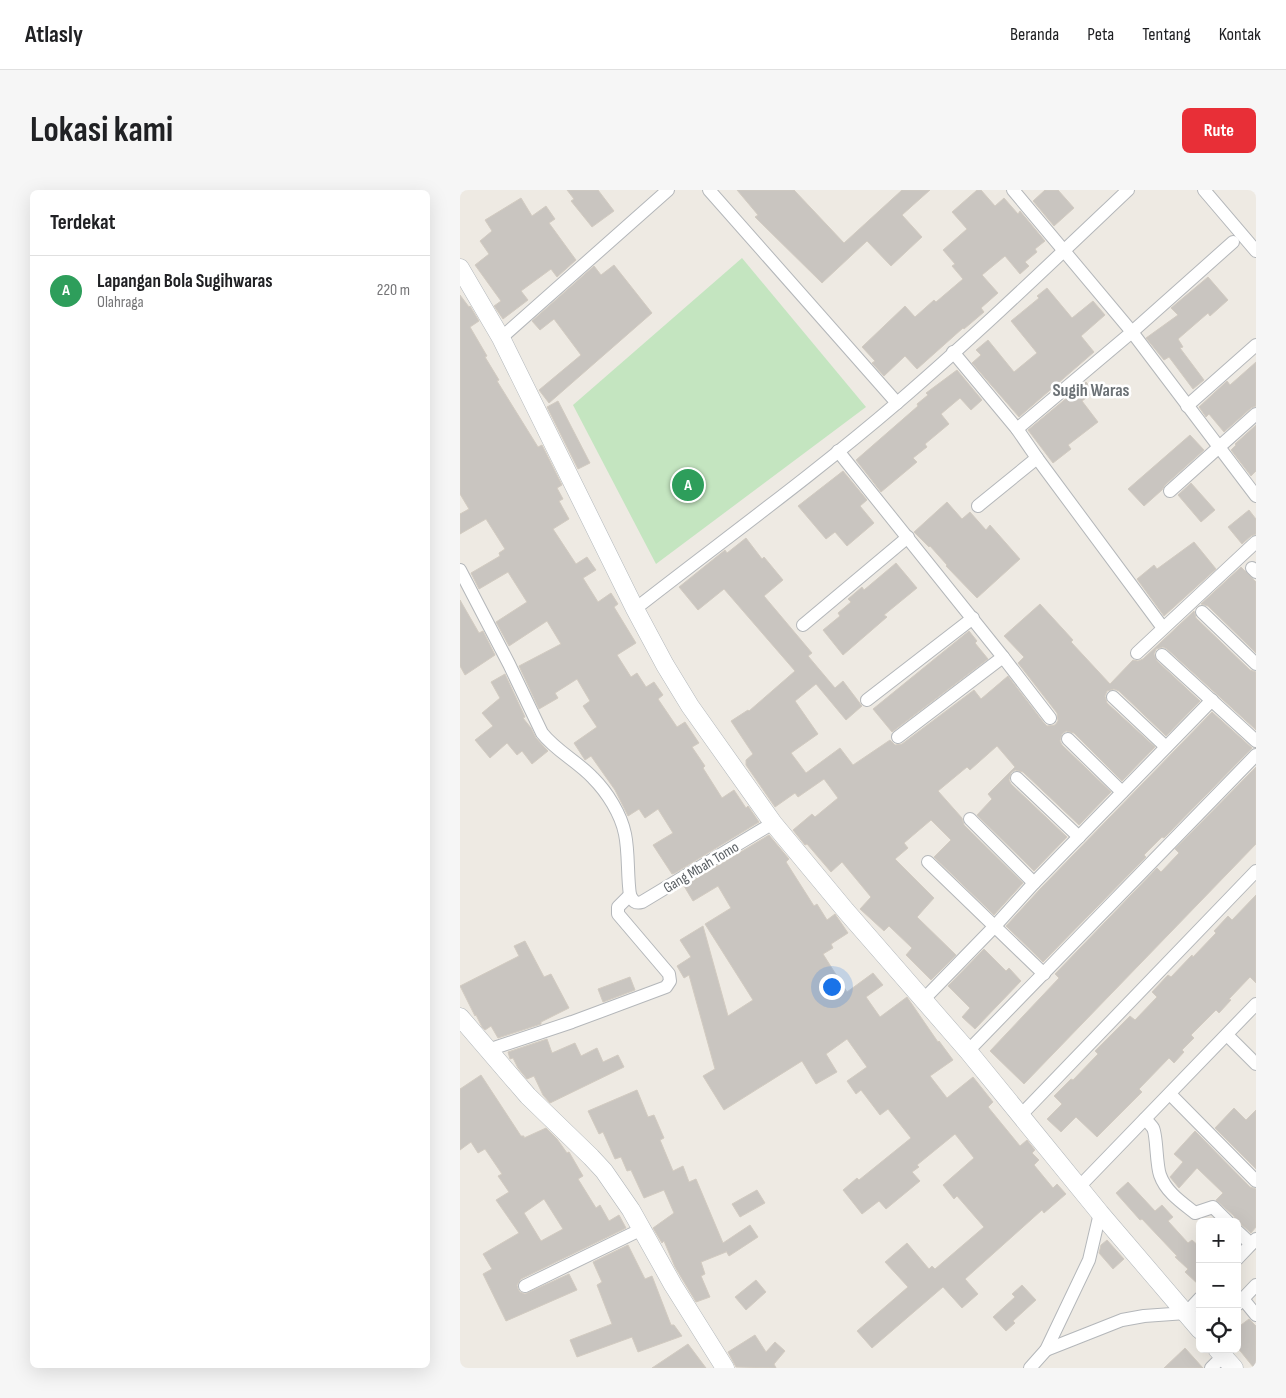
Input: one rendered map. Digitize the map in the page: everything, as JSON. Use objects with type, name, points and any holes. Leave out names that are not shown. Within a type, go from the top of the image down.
[{"type":"street","points":[[501,338],[668,190]]},
{"type":"street","points":[[709,190],[897,403]]},
{"type":"street","points":[[1013,190],[1132,332],[1256,496]]},
{"type":"street","points":[[635,609],[897,403],[1128,190]]},
{"type":"street","points":[[1204,190],[1256,252]]},
{"type":"street","points":[[1017,429],[1132,332],[1233,242]]},
{"type":"street","points":[[462,277],[501,338],[635,609],[665,665],[690,706],[773,823],[846,911],[968,1051],[1100,1213],[1196,1325]]},
{"type":"street","points":[[1187,406],[1256,345]]},
{"type":"street","points":[[953,352],[1017,429],[1163,628]]},
{"type":"street","points":[[1170,490],[1256,414]]},
{"type":"street","points":[[838,451],[908,536],[1050,718]]},
{"type":"street","points":[[978,506],[1037,458]]},
{"type":"street","points":[[803,625],[908,536]]},
{"type":"street","points":[[1136,652],[1256,542]]},
{"type":"street","points":[[460,570],[542,732],[548,741],[593,777],[621,820],[625,834],[624,900],[617,911],[622,920],[669,974],[670,978],[668,984],[663,989],[488,1050]]},
{"type":"street","points":[[1202,612],[1256,664]]},
{"type":"street","points":[[867,700],[973,618]]},
{"type":"street","points":[[1162,655],[1256,742]]},
{"type":"street","points":[[898,737],[1003,657]]},
{"type":"street","points":[[1113,696],[1166,746]]},
{"type":"street","points":[[924,999],[1212,700]]},
{"type":"street","points":[[1068,739],[1122,792]]},
{"type":"street","points":[[968,1051],[1256,755]]},
{"type":"street","points":[[1017,778],[1079,837]]},
{"type":"street","points":[[970,819],[1034,883]]},
{"type":"street","name":"Gang Mbah Tomo","points":[[624,900],[642,902],[773,823]]},
{"type":"street","points":[[928,862],[1044,974]]},
{"type":"street","points":[[1021,1115],[1256,871]]},
{"type":"street","points":[[1079,1187],[1256,1004]]},
{"type":"street","points":[[460,1017],[528,1096],[604,1171],[631,1210],[672,1285],[725,1368]]},
{"type":"street","points":[[1227,1035],[1256,1064]]},
{"type":"street","points":[[1170,1094],[1256,1181]]},
{"type":"street","points":[[1145,1119],[1154,1131],[1160,1175],[1166,1188],[1178,1200],[1195,1212],[1213,1207],[1224,1218]]},
{"type":"street","points":[[1030,1368],[1046,1350],[1089,1260],[1100,1213]]},
{"type":"street","points":[[525,1286],[642,1229]]},
{"type":"street","points":[[1241,1234],[1253,1242],[1241,1255]]},
{"type":"street","points":[[1241,1301],[1256,1285]]},
{"type":"street","points":[[1046,1350],[1122,1320],[1144,1316],[1186,1313],[1196,1302]]},
{"type":"street","points":[[1241,1303],[1256,1315]]},
{"type":"green space","points":[[742,258],[866,407],[656,564],[573,405]]},
{"type":"building","points":[[567,190],[598,190],[614,211],[592,227],[571,201],[574,199]]},
{"type":"building","points":[[737,190],[794,190],[844,243],[902,190],[930,190],[902,215],[922,237],[891,266],[867,241],[822,283],[755,217],[758,215]]},
{"type":"building","points":[[977,190],[981,190],[995,206],[1004,198],[1018,214],[1020,211],[1045,241],[1035,249],[1037,252],[1025,262],[1029,266],[1020,274],[1005,256],[982,275],[998,293],[981,308],[984,312],[917,369],[905,356],[884,376],[872,363],[875,361],[862,347],[905,306],[915,317],[934,300],[936,302],[963,279],[952,266],[955,264],[943,250],[967,229],[952,212]]},
{"type":"building","points":[[1045,190],[1058,190],[1074,208],[1054,226],[1033,201]]},
{"type":"building","points":[[521,198],[532,216],[546,206],[555,219],[549,223],[576,260],[557,277],[551,269],[521,291],[528,300],[503,319],[494,306],[501,301],[475,265],[489,254],[480,241],[492,231],[485,220]]},
{"type":"building","points":[[614,265],[652,313],[549,403],[539,390],[581,355],[554,319],[540,330],[532,321],[594,266],[601,275]]},
{"type":"building","points":[[1208,277],[1228,300],[1210,316],[1208,313],[1178,339],[1183,347],[1180,348],[1204,380],[1193,389],[1169,357],[1164,360],[1146,338],[1178,315],[1171,308]]},
{"type":"building","points":[[1047,288],[1072,318],[1093,301],[1105,315],[1081,336],[1094,352],[1019,417],[972,363],[981,355],[976,350],[988,340],[1014,372],[1037,353],[1011,321],[1039,298],[1037,296]]},
{"type":"building","points":[[460,295],[470,306],[479,321],[470,327],[499,380],[497,381],[538,447],[542,445],[562,485],[557,488],[563,499],[559,501],[569,519],[553,529],[576,564],[587,557],[596,570],[583,578],[598,602],[611,593],[618,604],[614,607],[636,643],[617,655],[631,677],[637,673],[646,687],[654,682],[663,695],[658,699],[677,727],[685,722],[699,743],[692,747],[705,766],[703,768],[722,798],[734,790],[746,808],[748,806],[759,822],[675,873],[672,874],[653,845],[673,833],[658,809],[645,818],[639,809],[628,816],[615,790],[591,756],[585,760],[574,743],[597,727],[583,706],[590,701],[577,679],[555,693],[558,698],[539,709],[519,666],[561,644],[547,621],[509,646],[496,622],[527,602],[508,572],[479,589],[471,573],[500,556],[499,553],[505,549],[486,519],[460,534],[460,514],[469,509],[460,494]]},
{"type":"building","points":[[1256,362],[1256,406],[1251,408],[1224,432],[1209,414],[1206,417],[1199,407],[1227,381],[1230,385]]},
{"type":"building","points":[[957,370],[982,400],[971,410],[960,398],[941,414],[949,424],[925,444],[927,447],[913,458],[917,462],[881,492],[856,460],[918,406],[917,404],[928,395],[926,393]]},
{"type":"building","points":[[1086,382],[1094,392],[1082,401],[1098,422],[1068,445],[1071,449],[1053,463],[1028,430]]},
{"type":"building","points":[[558,401],[590,463],[578,469],[547,407]]},
{"type":"building","points":[[1256,425],[1256,471],[1251,476],[1231,450]]},
{"type":"building","points":[[1190,435],[1204,450],[1144,506],[1128,489]]},
{"type":"building","points":[[843,471],[867,500],[860,506],[874,523],[847,546],[835,532],[826,539],[798,506]]},
{"type":"building","points":[[1191,483],[1215,510],[1201,522],[1178,495]]},
{"type":"building","points":[[947,502],[962,519],[970,512],[986,530],[990,525],[1020,559],[977,598],[946,566],[930,546],[914,532]]},
{"type":"building","points":[[1249,510],[1256,519],[1256,534],[1242,544],[1228,527]]},
{"type":"building","points":[[746,538],[762,559],[764,557],[783,580],[764,596],[812,653],[808,656],[835,688],[843,681],[862,706],[846,720],[816,684],[795,701],[818,734],[791,753],[806,773],[840,748],[853,765],[890,740],[895,745],[902,744],[974,690],[981,699],[1008,676],[1044,723],[1047,726],[1055,725],[1058,721],[1057,713],[1018,663],[1024,657],[1004,636],[1040,604],[1073,640],[1071,642],[1110,684],[1133,660],[1143,659],[1194,611],[1196,618],[1250,670],[1256,672],[1256,730],[1167,649],[1163,647],[1156,649],[1154,654],[1157,661],[1200,701],[1166,736],[1119,691],[1114,689],[1107,691],[1105,696],[1107,703],[1155,747],[1122,781],[1074,733],[1066,731],[1062,734],[1060,741],[1062,745],[1111,792],[1079,825],[1023,772],[1015,770],[1011,773],[1009,780],[1011,784],[1067,837],[1034,871],[977,815],[992,799],[988,794],[1015,767],[997,746],[970,770],[967,767],[938,791],[962,818],[964,825],[1023,883],[994,915],[934,857],[951,840],[931,820],[904,843],[908,848],[895,859],[934,898],[917,917],[956,955],[931,980],[906,955],[912,948],[889,926],[884,931],[860,909],[871,897],[842,862],[831,872],[793,830],[812,814],[815,817],[838,798],[824,779],[798,797],[795,793],[775,807],[746,765],[746,760],[753,754],[731,721],[749,711],[795,671],[724,589],[698,610],[679,587],[725,550],[727,553]]},
{"type":"building","points":[[1194,542],[1216,569],[1164,616],[1137,579],[1154,565],[1157,569]]},
{"type":"building","points":[[896,563],[917,588],[884,615],[887,617],[843,655],[823,630],[840,616],[838,613],[851,602],[848,599],[862,587],[864,590]]},
{"type":"building","points":[[1241,567],[1256,582],[1256,653],[1208,606],[1201,604]]},
{"type":"building","points":[[460,600],[479,633],[483,631],[495,655],[465,675],[460,666]]},
{"type":"building","points":[[969,631],[977,641],[975,643],[988,659],[892,732],[873,709]]},
{"type":"building","points":[[505,674],[525,717],[523,718],[536,738],[548,751],[532,764],[522,751],[517,755],[507,743],[490,758],[475,740],[493,726],[482,713],[500,698],[491,682]]},
{"type":"building","points":[[1212,712],[1252,748],[1164,838],[1162,837],[1144,855],[1146,857],[1043,962],[1006,926]]},
{"type":"building","points":[[1256,767],[1256,844],[1024,1084],[990,1051],[1059,978],[1055,974],[1157,868],[1161,872],[1179,853],[1175,849]]},
{"type":"building","points":[[769,835],[789,859],[786,862],[814,906],[817,904],[827,920],[835,914],[848,933],[831,944],[833,948],[823,954],[847,992],[873,973],[883,985],[866,997],[880,1017],[907,997],[953,1060],[930,1076],[947,1098],[973,1077],[993,1102],[988,1107],[1020,1146],[1027,1140],[1035,1150],[1032,1153],[1039,1160],[1034,1165],[1053,1188],[1057,1184],[1066,1194],[1044,1213],[1042,1210],[965,1279],[978,1294],[962,1308],[943,1287],[872,1348],[857,1331],[908,1287],[885,1262],[907,1243],[929,1269],[932,1266],[935,1269],[984,1227],[957,1196],[954,1199],[943,1185],[974,1158],[955,1134],[917,1165],[919,1167],[912,1172],[920,1181],[886,1209],[879,1201],[862,1214],[843,1190],[857,1178],[859,1180],[911,1138],[888,1109],[880,1115],[861,1090],[856,1094],[847,1081],[867,1067],[847,1039],[826,1054],[837,1072],[816,1084],[802,1061],[724,1110],[703,1076],[715,1069],[689,975],[684,978],[677,966],[691,957],[680,940],[703,926],[728,1016],[753,1000],[705,924],[731,908],[718,886],[693,901],[684,886]]},
{"type":"building","points":[[1256,895],[1256,983],[1250,977],[1229,999],[1231,1000],[1219,1013],[1216,1010],[1191,1035],[1194,1038],[1182,1050],[1184,1052],[1174,1063],[1169,1058],[1139,1089],[1142,1092],[1097,1137],[1076,1117],[1061,1132],[1047,1119],[1062,1104],[1054,1096],[1071,1079],[1073,1080],[1098,1054],[1095,1051],[1130,1016],[1135,1020],[1157,997],[1152,992],[1168,975],[1171,977],[1192,955],[1193,957],[1216,933],[1214,931],[1228,916],[1232,920]]},
{"type":"building","points":[[525,941],[544,977],[551,974],[569,1008],[541,1022],[541,1024],[498,1038],[491,1026],[485,1030],[482,1027],[460,986],[519,956],[514,946]]},
{"type":"building","points":[[984,949],[1006,971],[1009,968],[1021,981],[975,1029],[962,1017],[970,1008],[948,986]]},
{"type":"building","points":[[630,977],[635,990],[603,1002],[598,989]]},
{"type":"building","points":[[547,1039],[552,1053],[575,1043],[581,1056],[597,1048],[603,1062],[618,1055],[624,1067],[550,1103],[543,1095],[534,1076],[527,1079],[513,1058],[510,1059],[508,1052]]},
{"type":"building","points":[[481,1075],[521,1136],[524,1136],[524,1138],[546,1128],[567,1153],[569,1152],[583,1176],[578,1179],[596,1208],[600,1205],[609,1221],[619,1215],[626,1228],[521,1279],[517,1285],[518,1289],[525,1294],[569,1274],[577,1290],[506,1321],[483,1274],[492,1269],[483,1254],[519,1233],[496,1200],[509,1192],[498,1176],[502,1174],[485,1149],[478,1153],[471,1142],[460,1150],[460,1089]],"holes":[[[544,1199],[563,1229],[541,1241],[524,1213]]]},
{"type":"building","points":[[637,1090],[648,1117],[654,1115],[664,1138],[660,1140],[673,1171],[683,1166],[689,1182],[696,1179],[723,1243],[750,1225],[758,1237],[729,1256],[726,1251],[701,1262],[705,1274],[701,1276],[710,1297],[696,1302],[675,1267],[664,1241],[662,1243],[653,1228],[674,1213],[664,1190],[644,1198],[631,1170],[627,1171],[621,1157],[615,1159],[603,1132],[599,1134],[588,1111]]},
{"type":"building","points":[[1234,1108],[1246,1120],[1256,1110],[1256,1169],[1215,1128]]},
{"type":"building","points":[[1195,1131],[1250,1187],[1256,1189],[1256,1227],[1251,1233],[1241,1225],[1241,1218],[1235,1218],[1216,1200],[1223,1193],[1197,1168],[1179,1188],[1170,1177],[1183,1162],[1174,1154]]},
{"type":"building","points":[[1128,1182],[1155,1211],[1162,1205],[1173,1217],[1168,1221],[1188,1243],[1192,1240],[1196,1244],[1196,1282],[1185,1272],[1188,1269],[1175,1257],[1177,1256],[1142,1219],[1140,1220],[1116,1193]]},
{"type":"building","points":[[757,1190],[765,1203],[740,1217],[732,1204]]},
{"type":"building","points":[[1107,1240],[1124,1259],[1113,1269],[1099,1253],[1101,1245]]},
{"type":"building","points":[[628,1245],[645,1279],[652,1276],[671,1325],[674,1325],[682,1336],[638,1352],[632,1337],[577,1357],[570,1340],[612,1324],[597,1285],[602,1282],[593,1262]]},
{"type":"building","points":[[756,1280],[766,1292],[746,1310],[735,1297]]},
{"type":"building","points":[[1022,1285],[1036,1300],[1013,1321],[1015,1323],[1006,1331],[993,1317],[1015,1297],[1012,1294]]},
{"type":"building","points":[[1249,1319],[1256,1326],[1256,1368],[1241,1352],[1241,1325]]},
{"type":"building","points":[[755,1335],[766,1352],[775,1342],[785,1351],[774,1364],[776,1368],[736,1367],[728,1352]]},
{"type":"building","points":[[688,1344],[706,1368],[652,1368]]},
{"type":"building","points":[[1185,1348],[1203,1368],[1164,1368]]},
{"type":"place","name":"Lapangan Bola Sugihwaras","points":[[688,485]]},
{"type":"district","name":"Sugih Waras","points":[[1091,390]]}]
